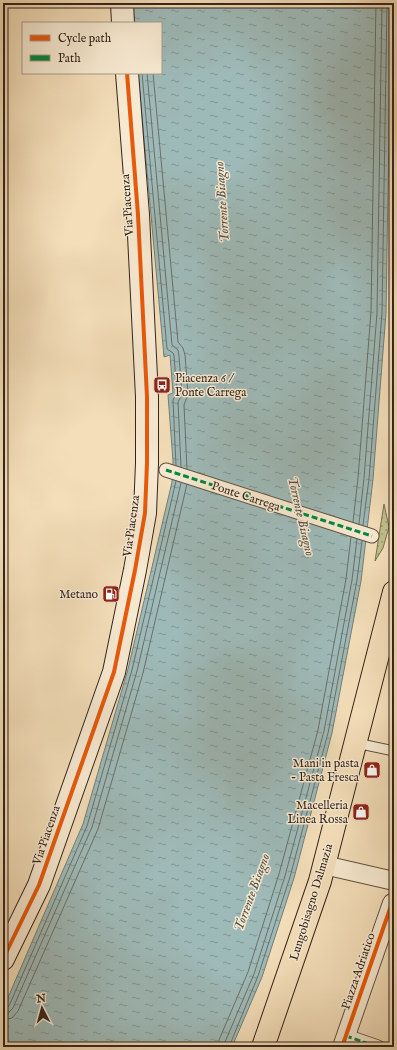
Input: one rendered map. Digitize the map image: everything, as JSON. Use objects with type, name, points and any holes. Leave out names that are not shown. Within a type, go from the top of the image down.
[{"type":"main road","points":[[122,3],[123,22]]},
{"type":"main road","name":"Via Piacenza","points":[[3,959],[39,885],[114,672],[145,514],[147,397],[138,215],[127,74]]},
{"type":"main road","name":"Lungobisagno Dalmazia","points":[[263,1047],[320,881],[394,592]]},
{"type":"street","name":"Ponte Carrega","points":[[166,470],[372,536]]},
{"type":"street","points":[[324,865],[394,881]]},
{"type":"street","name":"Piazza Adriatico","points":[[344,1041],[392,903],[394,904]]},
{"type":"street","points":[[344,1041],[378,1047]]},
{"type":"lane","points":[[356,743],[394,751]]},
{"type":"green space","points":[[384,504],[389,527],[383,548],[375,561]]},
{"type":"water","name":"Torrente Bisagno","points":[[132,3],[391,3],[386,313],[373,479],[361,581],[332,733],[294,878],[262,977],[232,1047],[3,1047],[3,1009],[83,824],[128,669],[172,482],[173,461],[168,395],[173,393],[170,355],[164,357],[138,74],[162,74],[162,22],[134,22]]},
{"type":"marked path","points":[[166,470],[372,536]]},
{"type":"marked path","points":[[346,1036],[378,1047]]},
{"type":"cycle path","points":[[3,959],[39,885],[114,672],[145,513],[147,397],[138,215],[127,74]]},
{"type":"cycle path","points":[[342,1047],[392,903],[394,904]]},
{"type":"place","name":"Piacenza 6 / Ponte Carrega","points":[[162,385]]},
{"type":"place","name":"Metano","points":[[111,594]]},
{"type":"place","name":"Mani in pasta - Pasta Fresca","points":[[372,770]]},
{"type":"place","name":"Macelleria Linea Rossa","points":[[361,812]]}]
